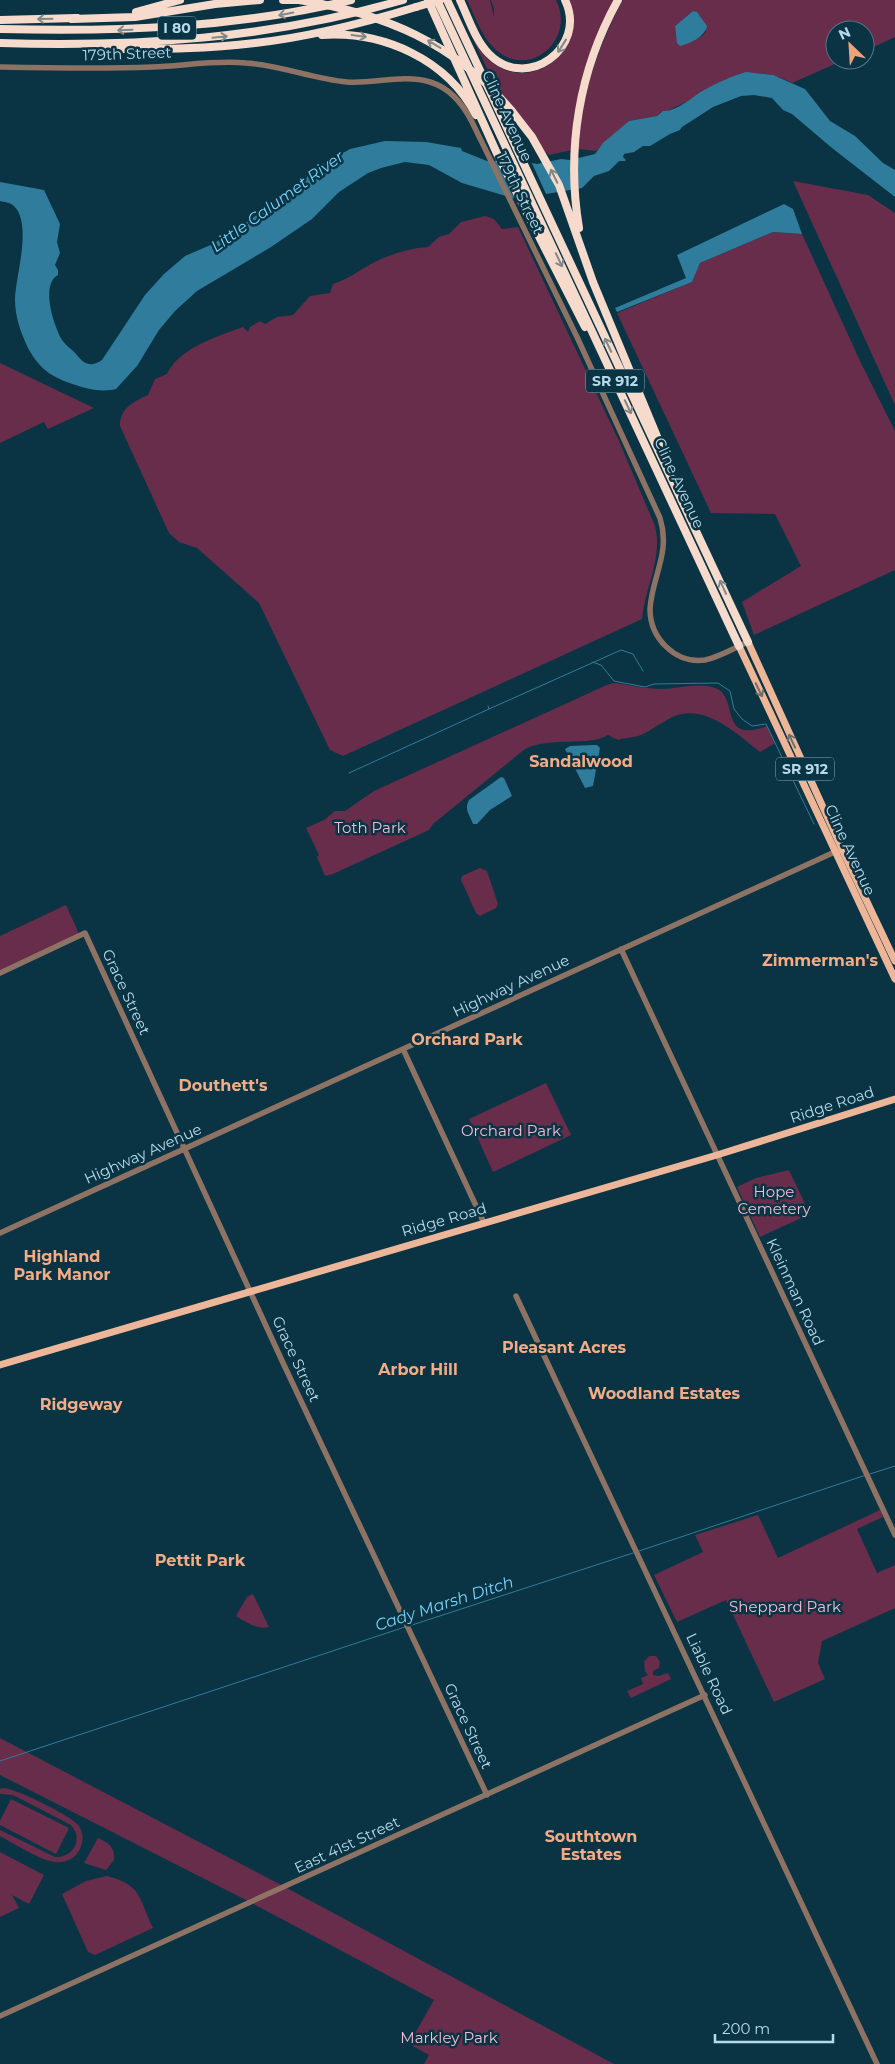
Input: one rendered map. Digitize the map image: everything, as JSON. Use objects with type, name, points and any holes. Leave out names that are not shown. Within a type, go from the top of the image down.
[{"type":"highway","points":[[72,19],[127,14],[180,0]]},
{"type":"highway","points":[[0,20],[135,17],[224,3],[260,0]]},
{"type":"highway","points":[[283,0],[299,0],[350,9],[415,34],[446,52],[470,70],[511,110],[540,150],[566,203],[593,282],[660,444],[666,468]]},
{"type":"highway","name":"I 80","points":[[0,29],[118,30],[183,27],[274,16],[351,0]]},
{"type":"highway","name":"I 80","points":[[0,43],[84,44],[160,42],[236,35],[310,23],[403,0]]},
{"type":"highway","points":[[428,0],[487,129],[492,144]]},
{"type":"highway","points":[[84,44],[114,49],[188,48],[257,43],[363,22],[439,0]]},
{"type":"highway","name":"Cline Avenue","points":[[439,0],[739,646]]},
{"type":"highway","name":"Cline Avenue","points":[[447,0],[748,642]]},
{"type":"highway","points":[[460,0],[488,54],[503,64],[521,69],[542,64],[557,54],[563,46],[568,35],[570,19],[565,0]]},
{"type":"highway","points":[[582,252],[575,201],[575,147],[580,103],[599,38],[618,0]]},
{"type":"highway","points":[[293,37],[340,34],[378,39],[416,55],[449,79],[462,94],[492,144],[516,202],[610,371]]},
{"type":"main road","name":"Cline Avenue","points":[[748,642],[895,978]]},
{"type":"main road","name":"Cline Avenue","points":[[739,646],[838,851],[895,961]]},
{"type":"main road","name":"Ridge Road","points":[[0,1365],[718,1155],[895,1099]]},
{"type":"street","name":"179th Street","points":[[0,67],[104,68],[235,62],[255,64],[348,82],[422,80],[443,88],[459,101],[469,115],[488,155],[516,202],[661,522],[664,548],[650,609],[650,619],[655,632],[670,651],[690,660],[711,658],[748,642]]},
{"type":"street","name":"Highway Avenue","points":[[0,1234],[838,851]]},
{"type":"street","name":"Grace Street","points":[[0,973],[85,933],[487,1795]]},
{"type":"street","name":"Kleinman Road","points":[[621,949],[895,1535]]},
{"type":"street","points":[[404,1049],[484,1223]]},
{"type":"street","name":"Liable Road","points":[[516,1296],[877,2064]]},
{"type":"street","name":"East 41st Street","points":[[0,2016],[705,1696]]},
{"type":"green space","points":[[467,0],[490,0],[494,17],[491,0],[556,0],[561,15],[560,28],[555,41],[546,51],[535,58],[523,60],[509,58],[491,45],[479,26]]},
{"type":"green space","points":[[569,0],[616,0],[598,38],[572,150],[549,155],[523,119],[497,90],[472,37],[481,52],[494,64],[510,71],[527,73],[542,69],[555,60],[565,48],[571,33],[573,17]]},
{"type":"green space","points":[[623,0],[895,0],[895,37],[875,46],[875,20],[825,20],[825,68],[792,83],[764,74],[740,75],[728,79],[668,111],[661,112],[657,116],[629,121],[596,151],[578,149],[587,91],[598,54]],"holes":[[[693,11],[698,14],[705,25],[706,31],[702,36],[683,45],[676,35],[675,26]]]},
{"type":"green space","points":[[793,181],[868,195],[895,213],[895,405]]},
{"type":"green space","points":[[485,216],[494,219],[502,229],[518,227],[619,441],[655,526],[657,550],[642,619],[343,756],[330,750],[259,603],[197,548],[179,542],[169,533],[120,426],[122,415],[128,406],[148,395],[155,379],[167,374],[180,357],[200,344],[243,327],[248,332],[250,327],[260,321],[265,324],[277,317],[293,315],[310,296],[330,293],[333,284],[371,264],[399,252],[428,247],[439,237],[449,234],[461,222]]},
{"type":"green space","points":[[773,232],[802,234],[860,361],[895,431],[895,570],[754,635],[742,602],[801,566],[775,514],[711,513],[617,313],[692,282],[700,263]]},
{"type":"green space","points":[[0,363],[94,408],[48,429],[44,422],[0,443]]},
{"type":"green space","name":"Toth Park","points":[[615,683],[655,689],[695,686],[715,688],[727,700],[735,724],[741,729],[751,730],[767,726],[775,743],[760,752],[731,730],[709,717],[687,713],[666,720],[636,737],[618,740],[608,735],[600,739],[535,745],[525,749],[433,824],[429,830],[325,876],[317,857],[319,855],[306,828],[324,820],[335,811],[345,811],[374,791],[609,684]]},
{"type":"green space","points":[[480,868],[487,871],[498,904],[496,908],[480,916],[476,913],[461,880],[462,876]]},
{"type":"green space","points":[[66,905],[79,934],[0,970],[0,936]]},
{"type":"green space","name":"Orchard Park","points":[[546,1083],[571,1135],[493,1172],[469,1119]]},
{"type":"green space","name":"Hope Cemetery","points":[[789,1170],[810,1214],[760,1237],[737,1187],[756,1178]]},
{"type":"green space","name":"Sheppard Park","points":[[880,1510],[883,1517],[857,1529],[877,1573],[895,1565],[895,1608],[822,1641],[818,1663],[825,1679],[774,1702],[726,1600],[677,1622],[654,1575],[703,1552],[695,1535],[758,1515],[778,1558]]},
{"type":"green space","name":"Pettit Park","points":[[253,1594],[269,1627],[256,1626],[236,1616],[247,1597]]},
{"type":"green space","points":[[649,1656],[656,1656],[660,1662],[659,1668],[653,1671],[653,1675],[659,1676],[668,1673],[671,1679],[631,1698],[627,1691],[643,1684],[641,1678],[648,1675],[645,1671],[644,1662]]},
{"type":"green space","name":"Markley Park","points":[[0,1738],[285,1887],[614,2064],[424,2064],[429,2055],[409,2044],[434,2000],[250,1902],[0,1775]]},
{"type":"green space","points":[[4,1788],[32,1798],[56,1810],[79,1826],[83,1837],[82,1845],[76,1855],[64,1862],[49,1861],[0,1836],[0,1830],[55,1857],[71,1851],[75,1847],[77,1836],[71,1825],[13,1795],[0,1794],[0,1789]]},
{"type":"green space","points":[[11,1799],[69,1828],[56,1854],[0,1825],[0,1821]]},
{"type":"green space","points":[[98,1838],[108,1844],[113,1852],[114,1860],[106,1870],[84,1863]]},
{"type":"green space","points":[[0,1852],[44,1875],[29,1904],[12,1895],[19,1908],[0,1917]]},
{"type":"green space","points":[[107,1876],[119,1880],[134,1889],[153,1928],[95,1955],[88,1952],[62,1894],[86,1881]]},
{"type":"water","points":[[693,11],[697,12],[707,26],[706,30],[688,44],[680,46],[677,43],[675,26]]},
{"type":"water","points":[[746,72],[773,75],[805,89],[830,121],[855,136],[883,163],[895,170],[895,197],[792,114],[783,110],[772,98],[754,95],[741,96],[713,107],[680,130],[650,146],[643,146],[634,152],[624,154],[625,161],[619,161],[609,171],[594,176],[582,188],[516,199],[462,183],[429,165],[405,162],[368,173],[339,192],[312,219],[271,247],[197,291],[175,311],[159,330],[137,366],[116,389],[92,389],[54,376],[36,360],[28,348],[21,331],[17,319],[15,300],[22,252],[22,225],[14,206],[0,201],[0,182],[44,190],[60,224],[57,242],[60,253],[55,265],[58,275],[50,287],[49,296],[52,316],[64,342],[82,360],[88,364],[94,364],[102,360],[145,295],[164,274],[185,256],[213,244],[274,204],[320,166],[350,149],[385,141],[426,142],[461,148],[462,151],[487,161],[537,164],[561,159],[570,160],[595,154],[603,143],[629,121],[657,116],[663,111],[674,109],[709,87]]},
{"type":"water","points":[[784,204],[793,209],[802,234],[773,232],[700,263],[692,282],[617,312],[615,308],[686,278],[677,255]]},
{"type":"water","points":[[597,745],[600,748],[593,786],[585,788],[565,749],[570,746]]},
{"type":"water","points":[[501,777],[504,778],[512,796],[490,810],[477,824],[473,824],[467,809],[469,800]]},
{"type":"pier","points":[[495,159],[530,159],[547,196],[530,200],[515,200]]},
{"type":"waterway","points":[[488,706],[489,709],[621,650],[633,654],[643,671]]},
{"type":"waterway","points":[[592,662],[601,665],[614,681],[645,687],[654,684],[718,683],[730,691],[734,709],[742,719],[752,726],[766,724],[814,824]]},
{"type":"waterway","points":[[349,773],[489,709]]},
{"type":"waterway","name":"Cady Marsh Ditch","points":[[870,1474],[895,1466]]},
{"type":"waterway","name":"Cady Marsh Ditch","points":[[639,1551],[866,1475]]},
{"type":"waterway","name":"Cady Marsh Ditch","points":[[409,1626],[633,1553]]},
{"type":"waterway","name":"Cady Marsh Ditch","points":[[0,1761],[405,1627]]},
{"type":"district","name":"Sandalwood","points":[[581,761]]},
{"type":"district","name":"Zimmerman's","points":[[820,960]]},
{"type":"district","name":"Orchard Park","points":[[467,1039]]},
{"type":"district","name":"Douthett's","points":[[223,1085]]},
{"type":"district","name":"Highland Park Manor","points":[[62,1265]]},
{"type":"district","name":"Pleasant Acres","points":[[564,1347]]},
{"type":"district","name":"Arbor Hill","points":[[418,1369]]},
{"type":"district","name":"Woodland Estates","points":[[664,1393]]},
{"type":"district","name":"Ridgeway","points":[[81,1404]]},
{"type":"district","name":"Pettit Park","points":[[200,1560]]},
{"type":"district","name":"Southtown Estates","points":[[591,1845]]},
{"type":"water label","name":"Little Calumet River","points":[[277,201]]}]
